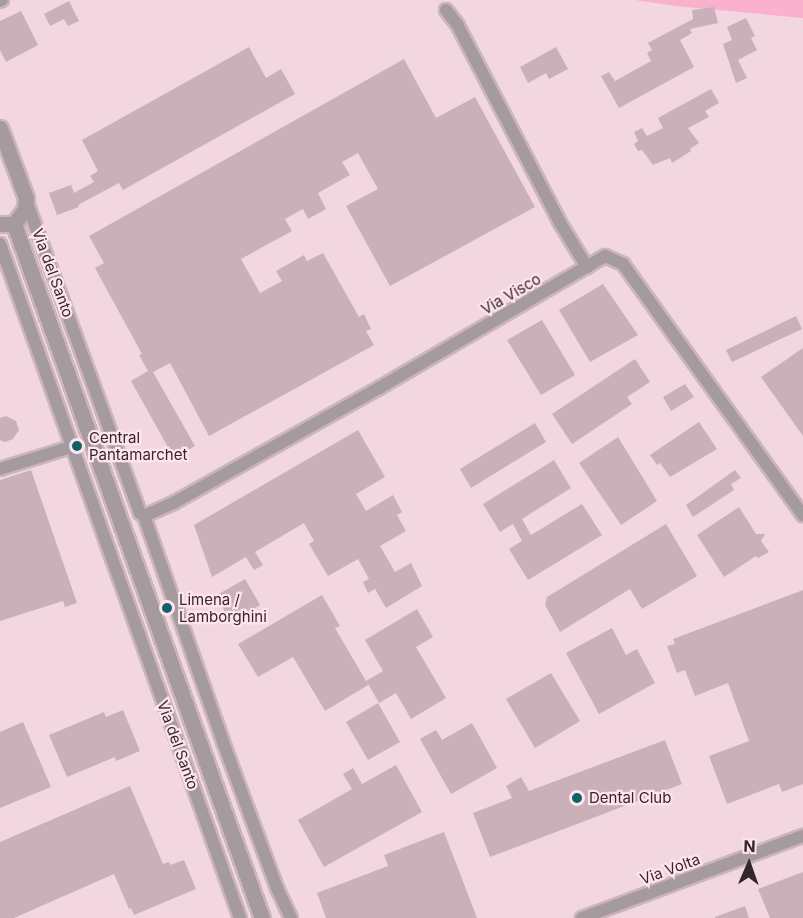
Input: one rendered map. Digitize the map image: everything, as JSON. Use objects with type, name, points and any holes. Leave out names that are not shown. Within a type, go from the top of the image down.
[{"type":"street","points":[[446,10],[457,24],[559,220],[587,267]]},
{"type":"street","name":"Via del Santo","points":[[1,128],[140,513],[144,516],[223,742],[291,918]]},
{"type":"street","name":"Via del Santo","points":[[7,224],[25,209],[26,198]]},
{"type":"street","points":[[7,224],[42,304],[260,911],[267,918]]},
{"type":"street","name":"Via del Santo","points":[[0,244],[239,916]]},
{"type":"street","name":"Via Visco","points":[[144,516],[379,388],[606,256],[623,264],[803,515]]},
{"type":"street","points":[[23,311],[42,304]]},
{"type":"street","points":[[0,468],[71,447]]},
{"type":"street","points":[[117,576],[137,568]]},
{"type":"street","name":"Via Volta","points":[[582,918],[803,836]]},
{"type":"shaded area","points":[[635,0],[803,0],[803,18],[676,6]]},
{"type":"building","points":[[69,1],[79,21],[68,26],[64,19],[50,26],[44,14]]},
{"type":"building","points":[[714,7],[718,23],[690,29],[692,33],[680,40],[694,67],[619,108],[601,76],[609,72],[615,81],[651,61],[647,53],[652,50],[648,43],[693,19],[692,10]]},
{"type":"building","points":[[21,11],[38,45],[6,62],[0,50],[0,21]]},
{"type":"building","points":[[746,18],[755,36],[751,38],[757,50],[738,60],[747,78],[736,83],[723,44],[732,40],[727,27]]},
{"type":"building","points":[[249,47],[266,78],[281,69],[295,94],[123,190],[119,183],[78,205],[79,207],[57,215],[49,193],[71,185],[74,193],[94,182],[90,176],[98,171],[82,140]]},
{"type":"building","points":[[556,47],[568,69],[549,79],[546,73],[528,83],[520,67]]},
{"type":"building","points":[[404,59],[436,118],[475,97],[535,207],[390,286],[346,206],[378,189],[358,153],[342,162],[350,175],[318,193],[326,209],[308,219],[303,209],[285,219],[292,231],[241,259],[260,293],[282,281],[276,271],[304,255],[307,261],[323,253],[359,317],[364,314],[371,329],[366,331],[374,345],[209,436],[170,363],[153,372],[195,446],[174,458],[131,381],[148,371],[139,355],[142,354],[95,268],[104,263],[89,236]]},
{"type":"building","points":[[711,89],[719,103],[705,111],[709,117],[688,128],[699,143],[690,149],[691,151],[672,163],[670,158],[653,165],[642,150],[638,151],[634,144],[638,141],[634,132],[642,128],[647,136],[663,128],[658,118]]},
{"type":"building","points":[[603,284],[638,335],[590,362],[559,310]]},
{"type":"building","points":[[796,316],[802,329],[732,362],[726,350]]},
{"type":"building","points":[[542,320],[575,375],[541,395],[507,340]]},
{"type":"building","points":[[803,348],[803,436],[761,377]]},
{"type":"building","points":[[635,359],[650,382],[627,397],[632,404],[572,444],[552,414]]},
{"type":"building","points":[[685,384],[694,397],[671,411],[663,397]]},
{"type":"building","points":[[6,416],[16,421],[19,430],[13,439],[5,442],[0,440],[0,418]]},
{"type":"building","points":[[699,422],[717,449],[670,477],[660,463],[657,465],[650,455]]},
{"type":"building","points":[[535,423],[546,442],[471,488],[460,469]]},
{"type":"building","points":[[358,430],[385,477],[356,494],[366,511],[393,495],[402,512],[397,515],[406,531],[380,546],[395,572],[411,563],[422,586],[386,608],[375,589],[368,593],[363,582],[369,579],[358,559],[328,576],[309,544],[314,541],[304,523],[255,552],[263,565],[254,570],[246,557],[212,577],[194,525]]},
{"type":"building","points":[[618,437],[657,501],[621,525],[579,463]]},
{"type":"building","points":[[554,460],[571,488],[522,519],[531,535],[582,504],[602,535],[528,580],[509,549],[522,541],[513,524],[500,532],[483,504]]},
{"type":"building","points":[[31,470],[77,603],[65,607],[63,601],[0,621],[0,480]]},
{"type":"building","points":[[735,470],[741,478],[731,484],[734,490],[693,517],[686,505]]},
{"type":"building","points":[[739,507],[756,534],[765,534],[761,541],[769,552],[758,558],[756,556],[724,577],[697,535]]},
{"type":"building","points":[[666,524],[697,576],[642,609],[630,589],[560,632],[545,605],[547,597]]},
{"type":"building","points":[[245,579],[260,605],[230,623],[217,595]]},
{"type":"building","points":[[803,590],[803,784],[782,792],[779,784],[727,804],[709,756],[749,741],[728,683],[695,696],[685,670],[677,673],[667,646],[675,644],[673,639]]},
{"type":"building","points":[[322,595],[340,626],[335,628],[366,681],[383,671],[365,640],[417,609],[433,637],[416,647],[446,698],[411,719],[396,693],[379,703],[367,682],[368,685],[325,711],[293,657],[258,677],[238,644]]},
{"type":"building","points":[[612,628],[626,655],[637,649],[655,683],[599,714],[566,653]]},
{"type":"building","points":[[551,673],[580,721],[535,748],[506,699]]},
{"type":"building","points":[[378,703],[400,742],[368,760],[346,722]]},
{"type":"building","points":[[123,710],[140,751],[116,761],[115,757],[67,777],[49,735],[104,712],[106,717]]},
{"type":"building","points":[[23,722],[51,787],[0,808],[0,732]]},
{"type":"building","points":[[472,723],[497,768],[451,794],[420,739],[436,730],[442,740]]},
{"type":"building","name":"Dental Club","points":[[665,740],[682,784],[490,857],[473,813],[512,798],[506,786],[521,777],[529,791]]},
{"type":"building","points":[[396,765],[422,812],[324,867],[298,820],[352,789],[343,774],[353,768],[362,784]]},
{"type":"building","points":[[130,786],[163,864],[169,862],[170,865],[184,860],[196,889],[134,915],[131,908],[129,909],[114,874],[14,918],[0,918],[0,842]]},
{"type":"building","points":[[444,832],[477,918],[326,918],[317,893],[388,866],[384,855]]},
{"type":"building","points":[[803,872],[803,918],[770,918],[758,889]]},
{"type":"building","points":[[745,906],[749,918],[715,918],[715,917]]},
{"type":"place","name":"Central Pantamarchet","points":[[77,446]]},
{"type":"place","name":"Limena / Lamborghini","points":[[167,608]]},
{"type":"place","name":"Dental Club","points":[[577,798]]}]
